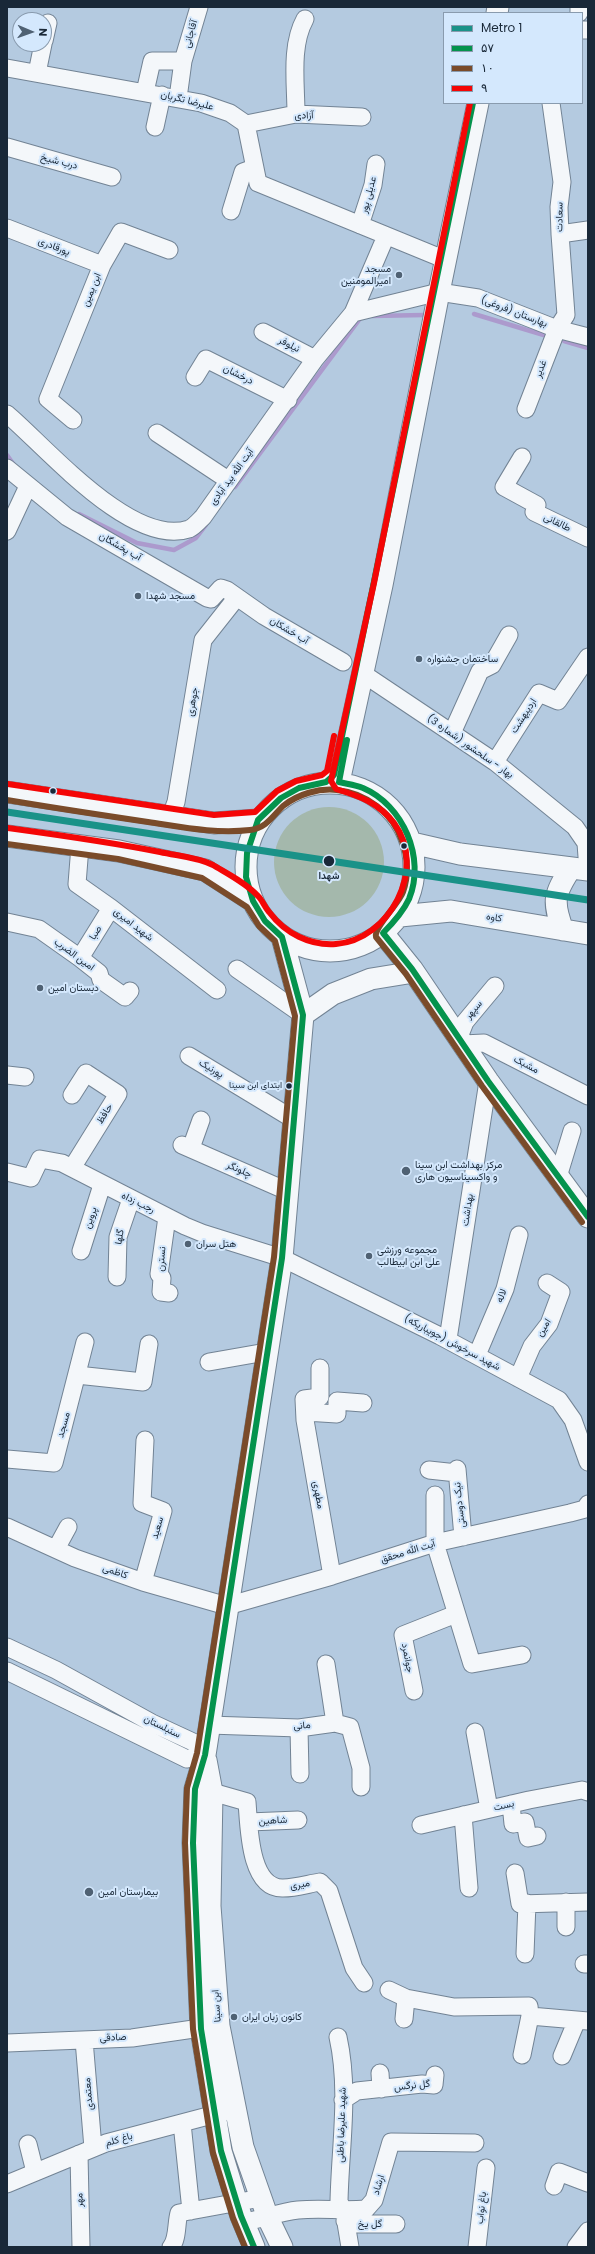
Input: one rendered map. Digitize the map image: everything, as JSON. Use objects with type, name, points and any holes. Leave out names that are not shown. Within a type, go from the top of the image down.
[{"type":"main road","points":[[339,782],[382,586],[439,292],[478,104]]},
{"type":"main road","points":[[318,782],[339,782],[363,788],[385,801],[401,820],[412,843],[414,874],[411,893],[400,916],[383,933],[365,945],[344,951],[323,952],[302,947],[282,937],[265,921],[253,901],[246,877],[247,853],[258,820],[281,798],[299,788],[318,782]]},
{"type":"main road","points":[[7,792],[214,824],[258,820]]},
{"type":"main road","points":[[7,836],[119,851],[205,870],[253,901]]},
{"type":"main road","points":[[412,843],[460,854],[582,870]]},
{"type":"main road","points":[[563,930],[555,909],[558,888],[582,870]]},
{"type":"main road","name":"کاوه","points":[[400,916],[451,911],[588,934]]},
{"type":"main road","points":[[383,933],[414,972],[488,1081],[588,1217]]},
{"type":"main road","name":"ابن سینا","points":[[254,2247],[240,2213],[221,2151],[215,2114],[210,2027],[193,1843],[195,1789],[205,1755],[266,1352],[282,1258],[303,1015],[282,937]]},
{"type":"main road","points":[[303,1015],[333,994],[358,984],[371,979],[414,972]]},
{"type":"main road","name":"ابن سینا","points":[[205,1755],[212,1792],[210,2027],[235,2110],[243,2147],[268,2218],[282,2247]]},
{"type":"street","name":"آقاجانی","points":[[155,127],[170,96],[183,61],[199,7]]},
{"type":"street","points":[[296,114],[296,53],[301,27],[305,19]]},
{"type":"street","points":[[37,73],[41,52]]},
{"type":"street","points":[[145,92],[152,61],[183,61]]},
{"type":"street","name":"علیرضا تگریان","points":[[7,68],[201,102],[223,111],[246,124]]},
{"type":"street","name":"سعادت","points":[[551,104],[562,182],[559,207],[566,315],[557,329]]},
{"type":"street","name":"آزادی","points":[[246,124],[296,114],[362,117]]},
{"type":"street","points":[[246,124],[258,183],[446,260]]},
{"type":"street","name":"درب شیخ","points":[[7,147],[112,177]]},
{"type":"street","name":"عدیلی پور","points":[[360,225],[373,185],[376,164]]},
{"type":"street","points":[[231,211],[243,172],[254,168]]},
{"type":"street","name":"پورقادری","points":[[7,228],[102,265]]},
{"type":"street","points":[[560,234],[588,230]]},
{"type":"street","name":"ابن یمین","points":[[73,420],[48,399],[102,265],[121,232],[168,250]]},
{"type":"street","name":"آیت الله بید آبادی","points":[[7,414],[75,479],[134,521],[161,531],[178,531],[191,528],[203,517],[228,480],[288,400],[315,359],[353,313],[386,236]]},
{"type":"street","points":[[353,313],[439,292]]},
{"type":"street","name":"بهارستان (فروغی)","points":[[439,292],[478,298],[557,329],[588,337]]},
{"type":"street","name":"غدیر","points":[[526,410],[557,329]]},
{"type":"street","name":"نیلوفر","points":[[262,332],[315,359]]},
{"type":"street","name":"درخشان","points":[[195,377],[206,359],[288,400]]},
{"type":"street","points":[[157,433],[228,480]]},
{"type":"street","name":"طالقانی","points":[[522,457],[504,487],[537,505],[534,512],[588,538]]},
{"type":"street","name":"آب پخشگان","points":[[7,468],[66,517],[208,598],[211,599],[221,588],[237,597]]},
{"type":"street","points":[[7,531],[11,512],[28,486]]},
{"type":"street","name":"آب خشکان","points":[[237,597],[264,616],[343,662]]},
{"type":"street","name":"جوهری","points":[[170,818],[176,802],[203,640],[237,597]]},
{"type":"street","points":[[452,733],[480,671],[492,665],[509,635]]},
{"type":"street","name":"اردیبهشت","points":[[495,762],[539,692],[558,701],[588,657]]},
{"type":"street","name":"بهار - سلحشور (شماره 3)","points":[[362,674],[495,762],[575,827],[586,843],[582,870]]},
{"type":"street","name":"شهید امیری","points":[[80,846],[77,884],[111,908],[217,990]]},
{"type":"street","name":"صبا","points":[[80,958],[111,908]]},
{"type":"street","name":"امین الضرب","points":[[7,922],[39,929],[99,973],[102,980],[125,998],[130,991]]},
{"type":"street","points":[[237,969],[303,1015]]},
{"type":"street","name":"سپهر","points":[[461,1040],[465,1022],[494,986]]},
{"type":"street","name":"مشبک","points":[[461,1040],[484,1043],[588,1096]]},
{"type":"street","name":"پورنیک","points":[[189,1056],[293,1119]]},
{"type":"street","name":"حافظ","points":[[72,1095],[86,1073],[118,1094],[72,1168]]},
{"type":"street","points":[[7,1076],[25,1077]]},
{"type":"street","name":"بهداشت","points":[[448,1340],[488,1081]]},
{"type":"street","name":"چلونگر","points":[[201,1120],[187,1147],[287,1190]]},
{"type":"street","points":[[558,1177],[572,1131]]},
{"type":"street","name":"رجب زداه","points":[[7,1172],[31,1178],[40,1159],[62,1163],[102,1185],[202,1234],[282,1258]]},
{"type":"street","name":"پروین","points":[[80,1251],[102,1185]]},
{"type":"street","name":"گلها","points":[[117,1278],[118,1237],[131,1199]]},
{"type":"street","name":"نسترن","points":[[167,1217],[159,1274],[162,1278],[161,1292],[169,1293]]},
{"type":"street","name":"لاله","points":[[477,1355],[505,1289],[519,1235]]},
{"type":"street","name":"شهید سرخوش (جویباریکه)","points":[[282,1258],[448,1340],[559,1400],[573,1420],[588,1462]]},
{"type":"street","name":"امین","points":[[518,1378],[532,1346],[548,1324],[561,1292],[547,1283]]},
{"type":"street","name":"مسجد","points":[[7,1459],[54,1463],[85,1342]]},
{"type":"street","points":[[77,1375],[143,1382],[149,1344]]},
{"type":"street","points":[[209,1362],[266,1352]]},
{"type":"street","points":[[320,1368],[320,1397],[304,1399],[305,1412],[337,1414],[337,1401],[363,1403]]},
{"type":"street","name":"مطهری","points":[[305,1412],[332,1576]]},
{"type":"street","name":"سعید","points":[[143,1582],[163,1511],[142,1503],[145,1440]]},
{"type":"street","name":"نیک دوستی","points":[[429,1470],[457,1471],[463,1537]]},
{"type":"street","points":[[435,1495],[435,1543],[472,1664],[522,1655]]},
{"type":"street","name":"آیت الله محقق","points":[[227,1606],[332,1576],[435,1543],[570,1513],[585,1509],[588,1504]]},
{"type":"street","name":"کاظمی","points":[[7,1527],[75,1558],[143,1582],[227,1606]]},
{"type":"street","points":[[56,1549],[68,1527]]},
{"type":"street","name":"جوانمرد","points":[[414,1691],[403,1635],[456,1614]]},
{"type":"street","points":[[7,1672],[12,1649]]},
{"type":"street","name":"سنبلستان","points":[[12,1649],[56,1670],[152,1723],[193,1742],[205,1755]]},
{"type":"street","points":[[326,1664],[335,1723],[350,1728],[361,1768],[361,1787]]},
{"type":"street","name":"سنبلستان","points":[[7,1672],[187,1759],[205,1755]]},
{"type":"street","name":"مانی","points":[[209,1725],[299,1728],[335,1723]]},
{"type":"street","points":[[299,1728],[300,1774]]},
{"type":"street","points":[[475,1732],[489,1809]]},
{"type":"street","name":"بست","points":[[421,1825],[582,1790],[588,1792]]},
{"type":"street","name":"میری","points":[[212,1792],[247,1802],[252,1858],[259,1871],[268,1882],[282,1888],[320,1882],[329,1891],[354,1968],[364,1983]]},
{"type":"street","points":[[512,1804],[514,1824],[524,1822],[528,1838],[537,1836]]},
{"type":"street","points":[[463,1815],[469,1888]]},
{"type":"street","name":"شاهین","points":[[249,1822],[298,1820]]},
{"type":"street","points":[[515,1873],[520,1904],[534,1899],[566,1902],[588,1902]]},
{"type":"street","points":[[525,1954],[534,1899]]},
{"type":"street","points":[[566,1902],[566,1926]]},
{"type":"street","points":[[388,1990],[406,1998],[454,2007],[529,2006],[530,2016],[522,2055]]},
{"type":"street","points":[[404,2019],[406,1998]]},
{"type":"street","points":[[530,2016],[582,2021],[562,2056]]},
{"type":"street","name":"صادقی","points":[[7,2043],[132,2038],[210,2027]]},
{"type":"street","name":"شهید علیرضا باطنی","points":[[338,2037],[342,2055],[343,2100],[339,2202],[345,2216],[350,2247]]},
{"type":"street","name":"معتمدی","points":[[84,2040],[86,2151]]},
{"type":"street","name":"گل نرگس","points":[[343,2100],[357,2090],[380,2081],[434,2085],[435,2075]]},
{"type":"street","name":"باغ کلم","points":[[7,2184],[86,2151],[182,2123],[235,2110]]},
{"type":"street","points":[[182,2123],[191,2211]]},
{"type":"street","name":"ارشاد","points":[[240,2213],[268,2218],[298,2210],[333,2209],[345,2216],[366,2209],[374,2200],[392,2135],[475,2143]]},
{"type":"street","points":[[28,2144],[35,2172]]},
{"type":"street","name":"مهر","points":[[81,2247],[86,2151]]},
{"type":"street","name":"باغ نواب","points":[[477,2247],[486,2168]]},
{"type":"street","points":[[554,2186],[559,2172],[588,2183]]},
{"type":"street","points":[[171,2247],[174,2243],[176,2222],[179,2213],[191,2211],[240,2213],[261,2198]]},
{"type":"street","name":"گل یخ","points":[[345,2216],[353,2224],[396,2224]]},
{"type":"street","points":[[576,2247],[588,2231]]},
{"type":"green space","points":[[329,807],[350,811],[360,816],[368,823],[375,831],[380,841],[384,862],[380,883],[375,893],[368,901],[360,908],[350,913],[329,917],[308,913],[298,908],[290,901],[283,893],[278,883],[274,862],[278,841],[283,831],[290,823],[298,816],[308,811]]},
{"type":"waterway","points":[[474,314],[547,336]]},
{"type":"waterway","points":[[372,316],[424,315]]},
{"type":"waterway","points":[[235,487],[362,316]]},
{"type":"waterway","points":[[564,341],[588,348]]},
{"type":"waterway","points":[[7,455],[14,465]]},
{"type":"waterway","points":[[79,514],[137,543],[174,550],[196,538],[206,525]]},
{"type":"metro line","name":"1","points":[[7,812],[588,900]]},
{"type":"transit line","name":"۹","points":[[8,828],[122,845],[207,862],[237,879],[253,891],[260,898],[268,911],[283,927],[299,937],[317,943],[336,944],[355,940],[372,930],[387,916],[398,899],[405,880],[407,861],[403,841],[394,823],[375,805],[353,794],[336,789],[331,781],[374,583],[470,104]]},
{"type":"transit line","name":"۵۷","points":[[254,2247],[241,2216],[221,2151],[201,2029],[193,1843],[195,1789],[205,1755],[282,1258],[303,1015],[282,937],[265,921],[253,901],[246,877],[247,853],[258,820],[281,798],[299,788],[326,782],[334,775],[473,104]]},
{"type":"transit line","name":"۹","points":[[8,784],[214,815],[255,812],[277,791],[296,781],[322,775],[327,771],[334,736]]},
{"type":"transit line","name":"۵۷","points":[[347,740],[339,782],[363,788],[377,796],[389,807],[400,820],[407,834],[412,850],[415,867],[414,883],[409,899],[398,917],[383,933],[412,969],[488,1081],[588,1217]]},
{"type":"transit line","name":"۱۰","points":[[7,800],[211,831],[256,829],[265,824],[283,806],[295,798],[316,791],[337,790],[348,792],[358,795],[377,806],[385,813],[398,831],[404,847],[407,866],[405,886],[401,897],[378,928],[376,937],[406,974],[482,1086],[582,1222]]},
{"type":"transit line","name":"۱۰","points":[[7,844],[118,859],[202,878],[247,907],[259,926],[275,941],[295,1016],[274,1257],[197,1753],[187,1788],[185,1843],[193,2029],[213,2153],[233,2218],[245,2247]]},
{"type":"place","name":"مسجد امیرالمومنین","points":[[399,275]]},
{"type":"place","name":"مسجد شهدا","points":[[138,596]]},
{"type":"place","name":"ساختمان جشنواره","points":[[419,659]]},
{"type":"place","name":"شهدا","points":[[329,861]]},
{"type":"place","name":"دبستان امین","points":[[40,988]]},
{"type":"place","name":"ابتدای ابن سینا","points":[[289,1086]]},
{"type":"place","name":"مرکز بهداشت ابن سینا و واکسیناسیون هاری","points":[[406,1171]]},
{"type":"place","name":"هتل سران","points":[[188,1244]]},
{"type":"place","name":"مجموعه ورزشی علی ابن ابیطالب","points":[[369,1256]]},
{"type":"place","name":"بیمارستان امین","points":[[89,1892]]},
{"type":"place","name":"کانون زبان ایران","points":[[234,2017]]}]
